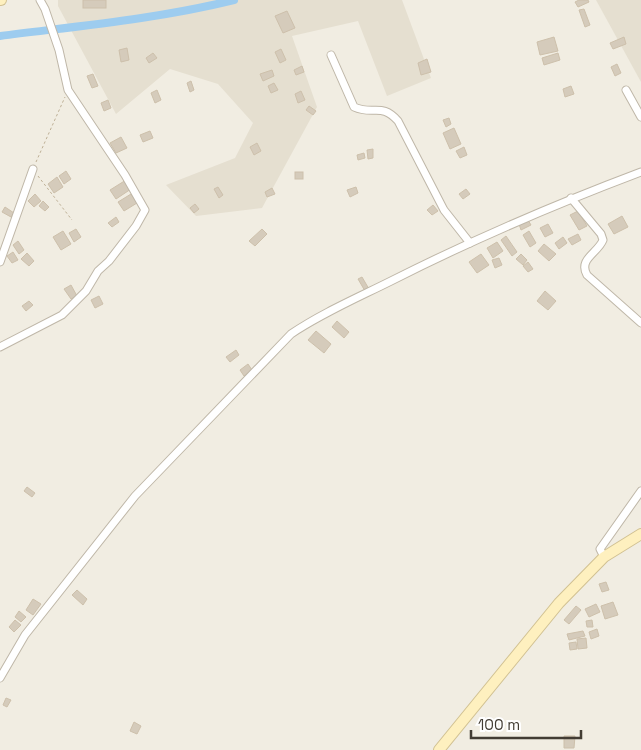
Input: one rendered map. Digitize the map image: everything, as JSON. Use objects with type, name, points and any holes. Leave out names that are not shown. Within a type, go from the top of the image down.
[{"type":"main road","points":[[440,750],[542,623],[604,557],[641,534]]},
{"type":"street","points":[[0,347],[62,315],[86,291],[98,271],[109,261],[136,226],[145,210],[125,176],[68,90],[59,50],[40,0]]},
{"type":"street","points":[[331,55],[354,107],[364,111],[381,110],[391,113],[398,121],[444,210],[470,243]]},
{"type":"street","points":[[626,90],[641,117]]},
{"type":"street","points":[[0,262],[33,169]]},
{"type":"street","points":[[0,678],[26,635],[136,496],[291,334],[320,316],[470,243],[570,198],[641,172]]},
{"type":"street","points":[[570,198],[601,234],[603,240],[601,246],[585,262],[584,269],[587,275],[641,323]]},
{"type":"street","points":[[604,557],[600,549],[641,490]]},
{"type":"path","points":[[68,90],[33,169],[72,220]]},
{"type":"shaded area","points":[[58,0],[402,0],[431,78],[387,96],[358,21],[292,36],[317,107],[262,208],[196,216],[166,185],[235,158],[253,123],[218,84],[170,69],[116,114],[58,6]]},
{"type":"shaded area","points":[[596,0],[641,0],[641,82]]},
{"type":"building","points":[[83,0],[106,0],[106,8],[83,8]]},
{"type":"building","points":[[588,0],[589,2],[578,7],[575,2]]},
{"type":"building","points":[[584,9],[590,25],[585,27],[579,10]]},
{"type":"building","points":[[287,11],[295,28],[283,33],[275,16]]},
{"type":"building","points":[[554,37],[558,51],[540,55],[537,42]]},
{"type":"building","points":[[624,37],[626,44],[613,49],[610,43]]},
{"type":"building","points":[[127,48],[129,60],[121,62],[119,50]]},
{"type":"building","points":[[281,49],[286,60],[280,63],[275,52]]},
{"type":"building","points":[[153,53],[157,58],[149,63],[146,58]]},
{"type":"building","points":[[558,53],[560,60],[544,65],[542,58]]},
{"type":"building","points":[[427,59],[431,72],[421,75],[418,63]]},
{"type":"building","points":[[617,64],[621,73],[615,76],[611,67]]},
{"type":"building","points":[[302,66],[304,72],[296,75],[294,70]]},
{"type":"building","points":[[272,70],[274,76],[263,81],[260,74]]},
{"type":"building","points":[[93,74],[98,86],[92,88],[87,76]]},
{"type":"building","points":[[191,81],[194,90],[190,92],[187,83]]},
{"type":"building","points":[[274,83],[278,90],[271,93],[268,86]]},
{"type":"building","points":[[571,86],[574,94],[565,97],[563,89]]},
{"type":"building","points":[[157,90],[161,100],[155,103],[151,93]]},
{"type":"building","points":[[301,91],[305,100],[298,103],[295,94]]},
{"type":"building","points":[[108,100],[111,108],[104,111],[101,103]]},
{"type":"building","points":[[309,106],[316,111],[313,115],[306,110]]},
{"type":"building","points":[[449,118],[451,124],[446,127],[443,120]]},
{"type":"building","points":[[454,128],[461,144],[450,149],[443,133]]},
{"type":"building","points":[[150,131],[153,138],[143,142],[140,135]]},
{"type":"building","points":[[121,137],[127,148],[116,153],[110,143]]},
{"type":"building","points":[[257,143],[261,151],[254,155],[250,147]]},
{"type":"building","points":[[464,147],[467,155],[460,158],[456,151]]},
{"type":"building","points":[[373,149],[373,158],[368,159],[367,150]]},
{"type":"building","points":[[364,153],[365,158],[358,160],[357,155]]},
{"type":"building","points":[[66,171],[71,179],[64,184],[59,176]]},
{"type":"building","points":[[295,172],[303,172],[303,179],[295,179]]},
{"type":"building","points":[[57,177],[63,187],[54,193],[48,184]]},
{"type":"building","points":[[126,180],[131,189],[116,199],[110,190]]},
{"type":"building","points":[[218,187],[223,195],[219,198],[214,189]]},
{"type":"building","points":[[356,187],[358,193],[350,197],[347,190]]},
{"type":"building","points":[[272,188],[275,194],[267,197],[265,192]]},
{"type":"building","points":[[466,189],[470,194],[463,199],[459,194]]},
{"type":"building","points":[[35,194],[41,201],[34,207],[28,201]]},
{"type":"building","points":[[131,194],[137,203],[124,211],[118,202]]},
{"type":"building","points":[[43,201],[49,207],[45,211],[39,206]]},
{"type":"building","points":[[195,204],[199,209],[194,213],[190,208]]},
{"type":"building","points":[[433,205],[438,211],[432,215],[427,210]]},
{"type":"building","points":[[5,207],[14,213],[11,217],[2,212]]},
{"type":"building","points":[[578,211],[587,226],[579,230],[570,215]]},
{"type":"building","points":[[622,216],[628,227],[614,234],[608,224]]},
{"type":"building","points":[[116,217],[119,222],[112,227],[108,223]]},
{"type":"building","points":[[528,220],[531,225],[521,230],[519,224]]},
{"type":"building","points":[[548,224],[553,233],[545,237],[540,228]]},
{"type":"building","points":[[76,229],[81,237],[74,242],[69,233]]},
{"type":"building","points":[[262,229],[267,234],[255,246],[249,241]]},
{"type":"building","points":[[63,231],[71,244],[61,250],[53,237]]},
{"type":"building","points":[[529,231],[536,243],[530,247],[523,235]]},
{"type":"building","points":[[578,234],[581,240],[572,245],[568,239]]},
{"type":"building","points":[[506,236],[517,252],[512,256],[501,240]]},
{"type":"building","points":[[563,237],[567,243],[559,249],[555,243]]},
{"type":"building","points":[[18,241],[24,250],[19,254],[13,245]]},
{"type":"building","points":[[497,242],[503,251],[493,258],[487,248]]},
{"type":"building","points":[[544,244],[556,254],[549,261],[538,251]]},
{"type":"building","points":[[13,252],[18,260],[12,263],[7,256]]},
{"type":"building","points":[[27,253],[34,261],[29,266],[21,259]]},
{"type":"building","points":[[481,254],[489,265],[477,273],[469,262]]},
{"type":"building","points":[[521,254],[527,260],[523,265],[516,259]]},
{"type":"building","points":[[499,258],[502,265],[495,268],[492,260]]},
{"type":"building","points":[[528,262],[533,269],[528,272],[523,266]]},
{"type":"building","points":[[362,277],[369,289],[365,291],[358,279]]},
{"type":"building","points":[[71,285],[77,296],[71,299],[64,289]]},
{"type":"building","points":[[545,291],[556,301],[548,310],[537,301]]},
{"type":"building","points":[[99,296],[103,304],[95,308],[91,300]]},
{"type":"building","points":[[29,301],[33,305],[26,311],[22,306]]},
{"type":"building","points":[[337,321],[349,332],[344,338],[332,327]]},
{"type":"building","points":[[316,331],[331,344],[324,353],[308,340]]},
{"type":"building","points":[[236,350],[239,355],[230,362],[226,357]]},
{"type":"building","points":[[248,364],[252,370],[244,376],[240,370]]},
{"type":"building","points":[[27,487],[35,493],[32,497],[24,491]]},
{"type":"building","points":[[606,582],[609,590],[602,592],[599,584]]},
{"type":"building","points":[[77,590],[87,599],[83,605],[72,595]]},
{"type":"building","points":[[33,599],[41,604],[33,615],[26,610]]},
{"type":"building","points":[[613,602],[618,615],[605,619],[601,606]]},
{"type":"building","points":[[596,604],[600,612],[589,617],[585,609]]},
{"type":"building","points":[[576,606],[581,610],[569,624],[564,620]]},
{"type":"building","points":[[19,611],[26,617],[21,622],[15,617]]},
{"type":"building","points":[[15,620],[21,625],[14,632],[9,627]]},
{"type":"building","points":[[592,620],[593,627],[587,627],[586,621]]},
{"type":"building","points":[[597,629],[599,636],[591,639],[589,632]]},
{"type":"building","points":[[583,631],[585,636],[569,640],[567,634]]},
{"type":"building","points":[[586,638],[587,648],[578,649],[577,639]]},
{"type":"building","points":[[576,642],[577,649],[570,650],[569,643]]},
{"type":"building","points":[[6,698],[11,700],[7,707],[3,705]]},
{"type":"building","points":[[134,722],[141,726],[137,734],[130,731]]},
{"type":"building","points":[[564,736],[575,736],[574,748],[564,748]]},
{"type":"waterway","points":[[0,36],[147,17],[234,0]]}]
